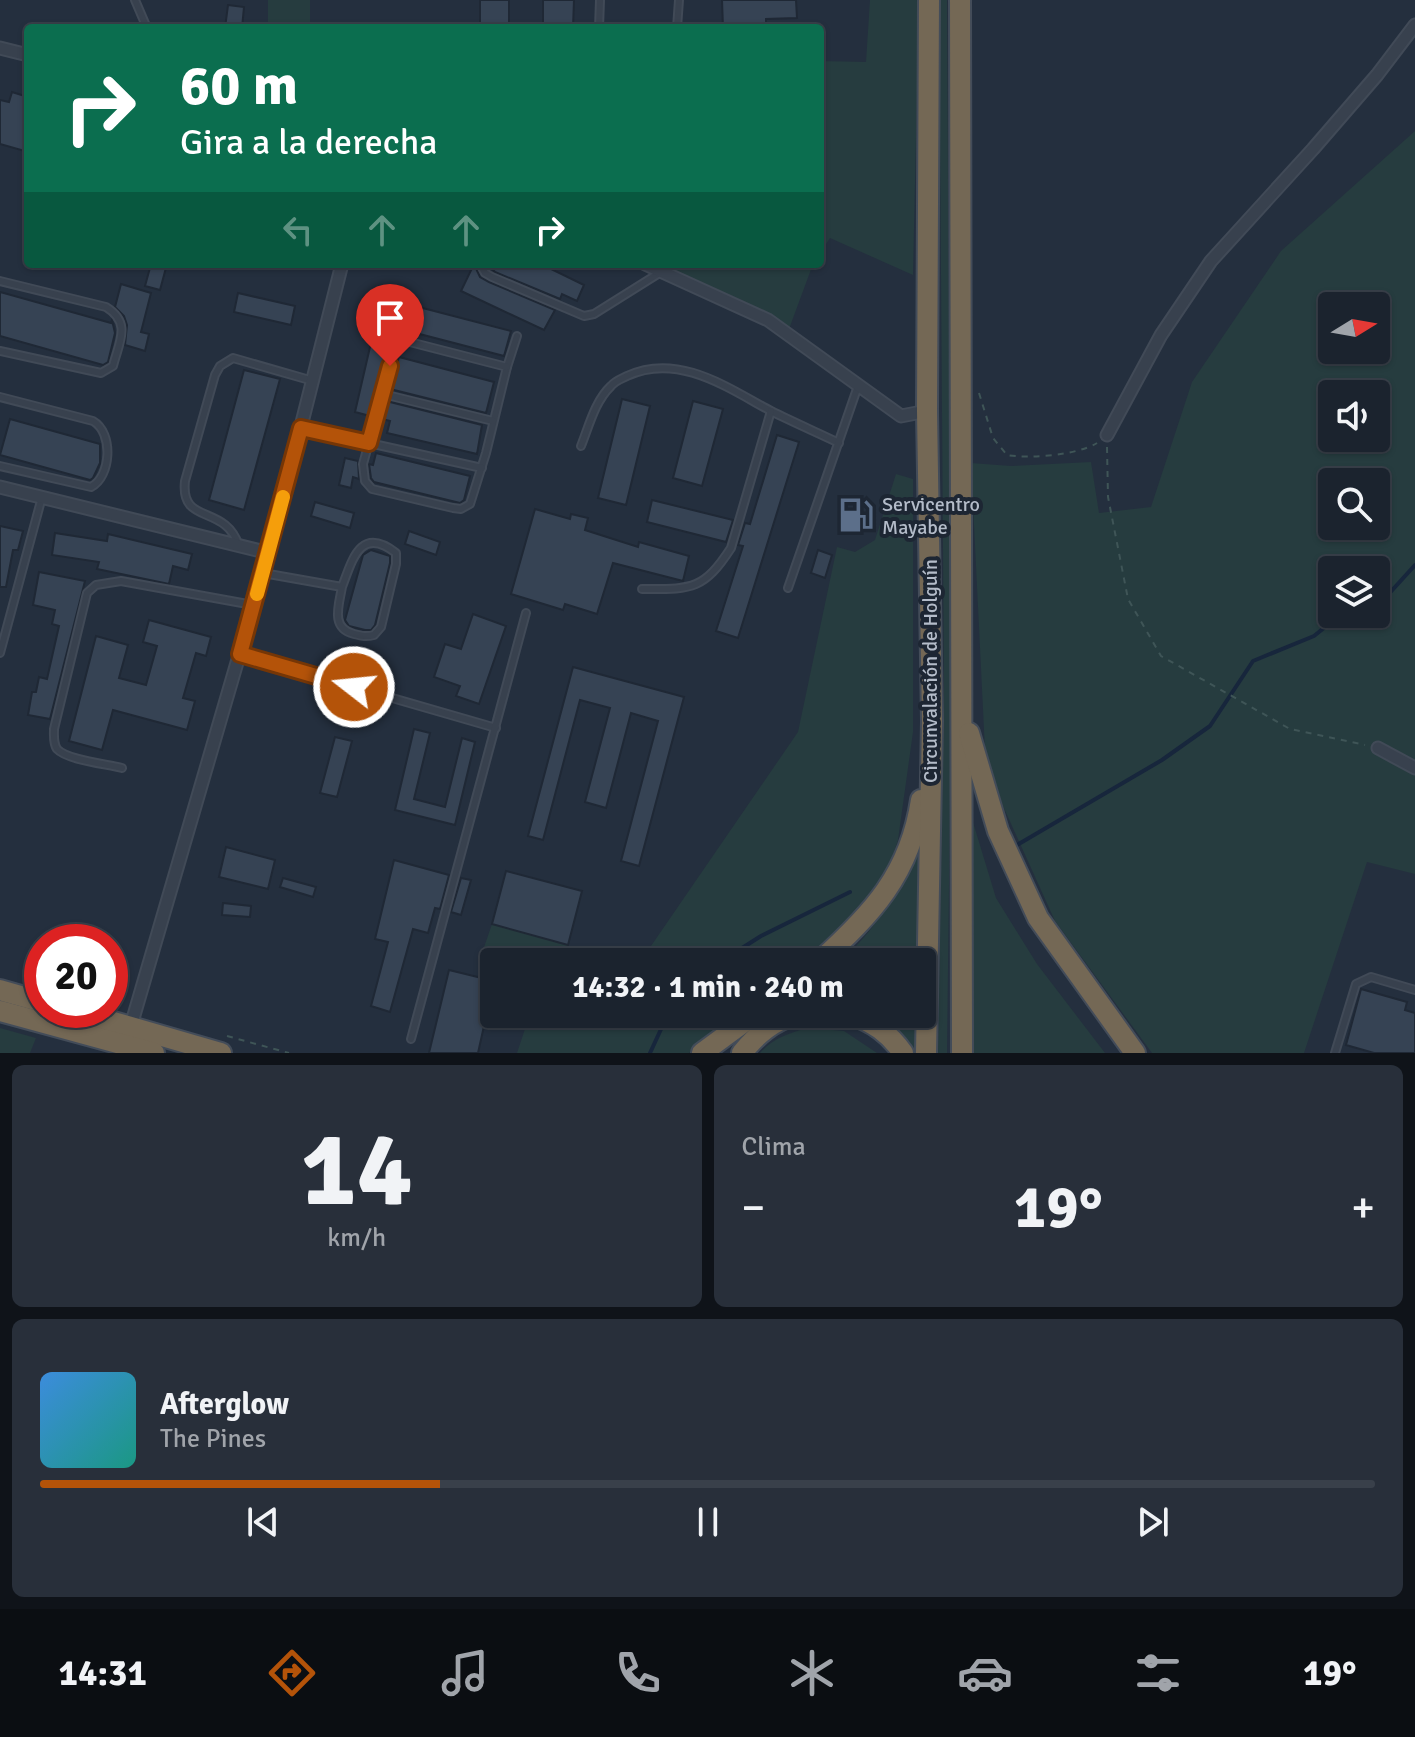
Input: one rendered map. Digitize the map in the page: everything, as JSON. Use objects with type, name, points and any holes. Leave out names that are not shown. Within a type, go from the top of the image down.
[{"type":"highway","name":"Circunvalación de Holguín","points":[[926,1053],[932,721],[927,411],[929,0]]},
{"type":"highway","name":"Circunvalación de Holguín","points":[[960,0],[962,1053]]},
{"type":"highway","points":[[963,712],[998,831],[1038,918],[1135,1053]]},
{"type":"highway","points":[[835,948],[856,929],[885,893],[909,854],[921,805],[932,721]]},
{"type":"highway","points":[[0,990],[24,997]]},
{"type":"highway","points":[[0,1011],[154,1053]]},
{"type":"highway","points":[[96,1028],[116,1043],[221,1053]]},
{"type":"highway","points":[[702,1053],[736,1028]]},
{"type":"highway","points":[[742,1053],[767,1028]]},
{"type":"highway","points":[[879,1028],[892,1038],[903,1053]]},
{"type":"street","points":[[1107,435],[1161,335],[1211,261],[1350,107],[1415,25]]},
{"type":"street","points":[[0,48],[24,54]]},
{"type":"street","points":[[116,1043],[240,654],[269,553],[341,268]]},
{"type":"street","points":[[655,268],[768,320],[901,416],[927,411]]},
{"type":"street","points":[[0,487],[269,553]]},
{"type":"street","points":[[1378,748],[1415,768]]},
{"type":"lane","points":[[135,0],[145,24]]},
{"type":"lane","points":[[599,24],[600,0]]},
{"type":"lane","points":[[677,24],[679,0]]},
{"type":"lane","points":[[482,268],[492,277],[584,316],[594,314],[662,271]]},
{"type":"lane","points":[[0,281],[106,307],[117,314],[122,326],[113,366],[101,373],[0,351]]},
{"type":"lane","points":[[408,300],[369,443],[363,474],[368,487],[453,508],[461,509],[470,504],[517,336]]},
{"type":"lane","points":[[398,339],[507,367]]},
{"type":"lane","points":[[239,547],[226,524],[194,510],[185,499],[185,481],[215,375],[220,366],[233,358],[313,381]]},
{"type":"lane","points":[[581,446],[600,398],[613,383],[636,372],[657,368],[687,371],[723,384],[839,443]]},
{"type":"lane","points":[[788,588],[858,386]]},
{"type":"lane","points":[[383,394],[493,421]]},
{"type":"lane","points":[[0,397],[93,421],[105,431],[108,446],[101,478],[91,487],[0,466]]},
{"type":"lane","points":[[642,589],[686,589],[706,580],[720,565],[731,548],[771,411]]},
{"type":"lane","points":[[301,428],[482,468]]},
{"type":"lane","points":[[0,653],[42,497]]},
{"type":"lane","points":[[371,544],[396,553],[381,627],[374,635],[363,637],[345,632],[339,625],[342,587],[354,554],[361,546],[371,544]]},
{"type":"lane","points":[[263,573],[342,587]]},
{"type":"lane","points":[[122,768],[69,756],[58,750],[54,741],[54,729],[87,593],[96,585],[121,581],[254,605]]},
{"type":"lane","points":[[411,1039],[526,613]]},
{"type":"lane","points":[[240,654],[496,728]]},
{"type":"lane","points":[[1335,1053],[1356,984],[1371,977],[1415,990]]},
{"type":"path","points":[[979,394],[993,438],[1007,455],[1034,456],[1083,449],[1107,435]]},
{"type":"path","points":[[1107,435],[1108,497],[1128,599],[1161,656],[1290,729],[1378,748]]},
{"type":"green space","points":[[268,0],[310,0],[310,24],[268,24]]},
{"type":"green space","points":[[870,0],[919,0],[913,275],[830,238],[824,247],[824,61],[866,62]]},
{"type":"green space","points":[[939,0],[947,0],[951,717],[947,1053],[938,1053],[944,685]]},
{"type":"green space","points":[[1415,131],[1415,874],[1367,862],[1304,1053],[1152,1053],[1055,921],[1003,806],[985,750],[971,463],[1011,466],[1091,462],[1099,513],[1151,507],[1192,382],[1281,251]]},
{"type":"green space","points":[[675,268],[812,268],[789,329],[736,298],[678,277]]},
{"type":"green space","points":[[896,474],[913,479],[913,732],[898,840],[887,873],[859,913],[820,948],[650,948],[798,732],[837,547],[855,552],[875,540]]},
{"type":"green space","points":[[972,819],[996,898],[1037,964],[1105,1053],[967,1053]]},
{"type":"green space","points":[[924,832],[922,948],[854,948],[890,902]]},
{"type":"green space","points":[[492,924],[568,945],[569,948],[484,948]]},
{"type":"green space","points":[[0,1028],[36,1038],[30,1053],[0,1053]]},
{"type":"green space","points":[[525,1028],[719,1028],[689,1053],[517,1053]]},
{"type":"green space","points":[[807,1028],[844,1031],[877,1053],[760,1053],[787,1035]]},
{"type":"green space","points":[[872,1028],[921,1028],[920,1053],[905,1053]]},
{"type":"building","points":[[480,0],[509,0],[509,24],[480,24]]},
{"type":"building","points":[[543,0],[574,0],[573,24],[543,24]]},
{"type":"building","points":[[722,0],[796,0],[797,18],[766,19],[766,24],[723,24]]},
{"type":"building","points":[[228,5],[244,7],[242,24],[226,24]]},
{"type":"building","points":[[12,92],[24,96],[24,151],[0,144],[0,100],[9,102]]},
{"type":"building","points":[[150,268],[166,268],[160,290],[145,286]]},
{"type":"building","points":[[472,268],[476,268],[480,277],[489,282],[555,310],[544,330],[461,291]]},
{"type":"building","points":[[491,268],[549,268],[584,285],[577,301],[562,294],[560,299]]},
{"type":"building","points":[[121,284],[151,293],[141,332],[149,334],[145,351],[125,345],[127,325],[124,316],[115,307]]},
{"type":"building","points":[[0,292],[111,323],[112,320],[115,333],[108,362],[103,365],[0,336]]},
{"type":"building","points":[[238,293],[295,306],[291,325],[234,312]]},
{"type":"building","points":[[415,306],[511,331],[504,356],[408,331]]},
{"type":"building","points":[[373,334],[389,338],[370,416],[355,412]]},
{"type":"building","points":[[399,357],[494,382],[486,413],[390,389]]},
{"type":"building","points":[[244,370],[280,379],[244,510],[209,500]]},
{"type":"building","points":[[622,399],[650,406],[626,505],[598,498]]},
{"type":"building","points":[[386,401],[482,425],[477,454],[387,433],[390,421],[382,419]]},
{"type":"building","points":[[693,401],[723,409],[702,486],[673,478]]},
{"type":"building","points":[[10,419],[100,444],[100,463],[93,478],[90,480],[0,455]]},
{"type":"building","points":[[777,435],[799,442],[738,638],[716,631],[743,546],[738,545],[745,523],[750,524]]},
{"type":"building","points":[[376,453],[470,476],[464,500],[460,503],[374,482],[369,464],[373,465]]},
{"type":"building","points":[[345,458],[358,461],[359,479],[353,477],[351,488],[339,485]]},
{"type":"building","points":[[652,500],[733,520],[726,542],[647,522]]},
{"type":"building","points":[[315,502],[354,513],[350,528],[311,516]]},
{"type":"building","points":[[535,509],[570,519],[571,514],[588,518],[585,530],[638,547],[639,542],[689,556],[683,581],[613,563],[597,614],[565,604],[563,610],[511,594]]},
{"type":"building","points":[[0,526],[23,531],[18,550],[13,550],[6,587],[0,587]]},
{"type":"building","points":[[409,531],[440,542],[436,555],[405,544]]},
{"type":"building","points":[[55,533],[107,541],[108,534],[192,554],[188,570],[173,566],[169,584],[97,569],[99,562],[52,555]]},
{"type":"building","points":[[371,550],[390,556],[390,563],[375,625],[371,630],[365,630],[349,626],[345,620],[363,555]]},
{"type":"building","points":[[818,550],[832,555],[825,578],[811,573]]},
{"type":"building","points":[[39,572],[85,581],[50,719],[28,715],[32,692],[36,692],[39,677],[47,679],[59,626],[52,624],[55,610],[33,605]]},
{"type":"building","points":[[473,614],[506,626],[479,704],[456,696],[460,686],[434,677],[445,644],[461,649]]},
{"type":"building","points":[[149,620],[211,637],[206,656],[196,653],[183,698],[195,701],[187,730],[113,710],[102,750],[69,741],[96,636],[128,645],[119,678],[146,685],[157,646],[143,642]]},
{"type":"building","points":[[573,667],[684,697],[639,866],[621,861],[658,721],[631,713],[606,808],[585,802],[610,708],[580,700],[543,840],[528,836]]},
{"type":"building","points":[[414,729],[430,733],[414,799],[445,807],[462,738],[475,742],[455,825],[395,810]]},
{"type":"building","points":[[335,737],[352,741],[337,797],[320,793]]},
{"type":"building","points":[[226,847],[275,860],[268,889],[219,877]]},
{"type":"building","points":[[394,860],[449,875],[440,909],[435,908],[428,933],[413,929],[390,1012],[371,1006],[388,942],[375,939]]},
{"type":"building","points":[[506,871],[582,891],[568,945],[492,924]]},
{"type":"building","points":[[283,878],[316,887],[313,897],[280,887]]},
{"type":"building","points":[[461,878],[471,880],[461,915],[451,912]]},
{"type":"building","points":[[223,903],[251,906],[250,917],[222,915]]},
{"type":"building","points":[[449,970],[480,978],[480,1028],[484,1028],[478,1053],[429,1053]]},
{"type":"building","points":[[1361,989],[1407,1002],[1405,1010],[1415,1013],[1415,1053],[1374,1053],[1346,1045]]},
{"type":"waterway","points":[[1390,593],[1415,565]]},
{"type":"waterway","points":[[1017,845],[1162,760],[1210,726],[1253,661],[1314,636],[1324,628]]},
{"type":"waterway","points":[[742,948],[850,892]]},
{"type":"waterway","points":[[650,1053],[662,1028]]},
{"type":"slow traffic","points":[[257,594],[283,497]]},
{"type":"place","name":"Servicentro Mayabe","points":[[856,515]]},
{"type":"route","points":[[354,687],[240,654],[301,428],[369,443],[390,366]]}]
